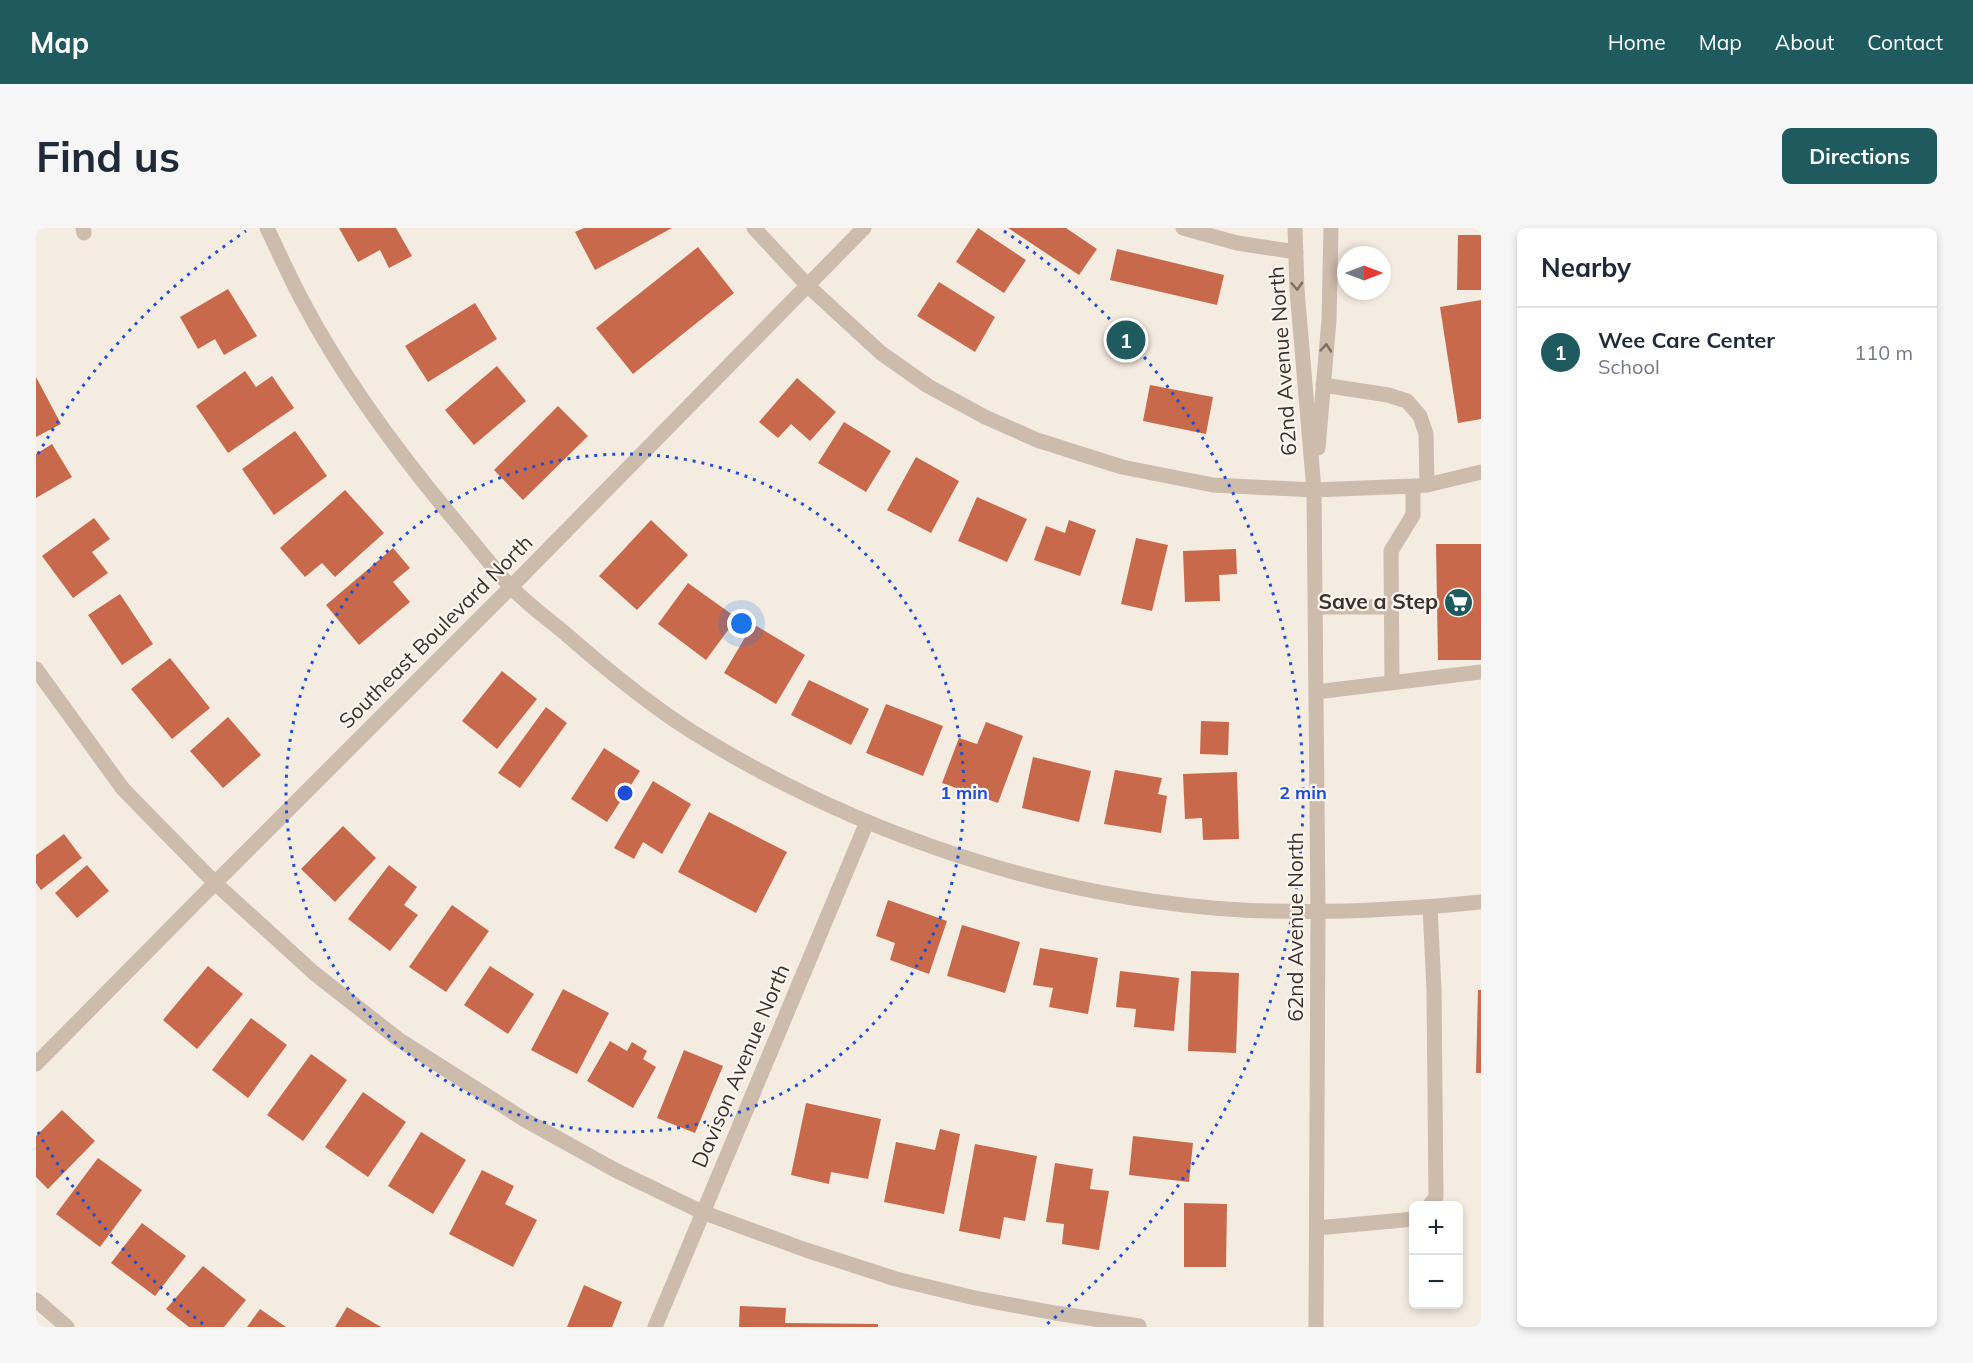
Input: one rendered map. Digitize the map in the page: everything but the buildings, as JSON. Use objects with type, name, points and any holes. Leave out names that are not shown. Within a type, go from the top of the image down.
[{"type":"street","points":[[267,228],[303,304],[361,399],[431,492],[511,587],[607,671],[690,730],[775,778],[867,822],[985,865],[1104,893],[1240,910],[1402,909],[1481,902]]},
{"type":"street","points":[[754,228],[807,285],[881,353],[928,386],[985,417],[1037,440],[1122,467],[1213,485],[1314,490],[1420,486],[1481,472]]},
{"type":"street","name":"Southeast Boulevard North","points":[[36,1064],[511,587],[864,228]]},
{"type":"street","points":[[1183,228],[1237,243],[1296,252]]},
{"type":"street","name":"62nd Avenue North","points":[[1295,228],[1297,290],[1314,490],[1317,911],[1316,1327]]},
{"type":"street","name":"62nd Avenue North","points":[[1314,490],[1329,320],[1331,228]]},
{"type":"street","points":[[1323,385],[1388,395],[1407,402],[1420,416],[1426,434],[1420,486],[1413,515],[1391,550],[1392,682]]},
{"type":"street","points":[[1315,607],[1391,607]]},
{"type":"street","points":[[36,669],[123,789],[215,882],[314,973],[398,1039],[525,1120],[615,1170],[702,1212],[806,1250],[896,1279],[975,1298],[1139,1326]]},
{"type":"street","points":[[1316,692],[1481,672]]},
{"type":"street","name":"Davison Avenue North","points":[[655,1327],[867,822]]},
{"type":"street","points":[[1430,907],[1434,989],[1436,1197],[1433,1201]]},
{"type":"street","points":[[1317,1228],[1409,1219]]},
{"type":"street","points":[[36,1300],[67,1327]]},
{"type":"place","name":"Wee Care Center","points":[[1126,340]]},
{"type":"place","name":"Save a Step","points":[[1459,602]]}]
